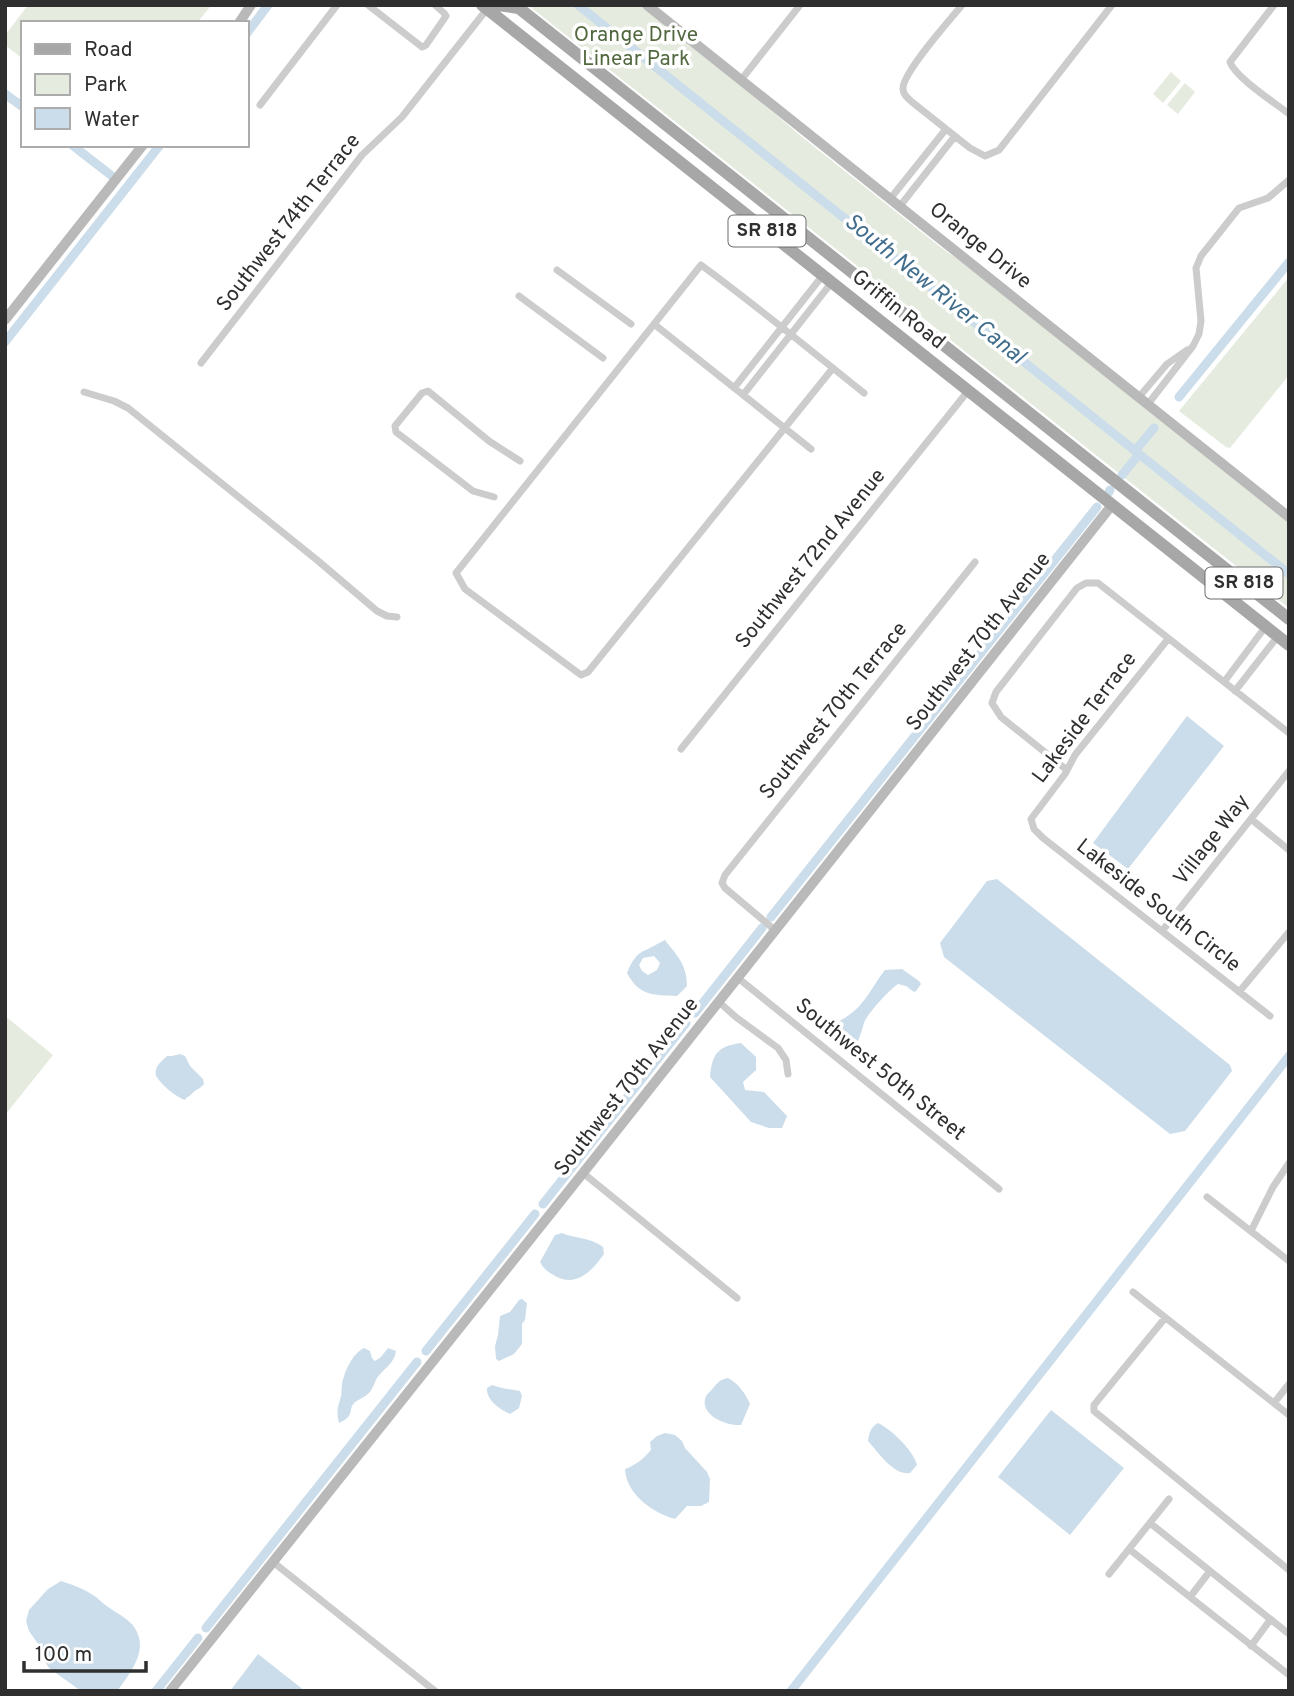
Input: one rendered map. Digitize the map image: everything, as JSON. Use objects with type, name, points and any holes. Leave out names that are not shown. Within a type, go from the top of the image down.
[{"type":"main road","points":[[485,7],[517,7]]},
{"type":"main road","name":"Griffin Road","points":[[485,7],[1289,645]]},
{"type":"main road","name":"Griffin Road","points":[[517,7],[1289,619]]},
{"type":"main road","points":[[1088,485],[1106,488],[1115,482]]},
{"type":"main road","points":[[1112,505],[1125,502],[1152,510]]},
{"type":"street","points":[[240,21],[251,5]]},
{"type":"street","points":[[260,105],[337,5]]},
{"type":"street","points":[[368,5],[422,47],[446,16],[435,5]]},
{"type":"street","name":"Orange Drive","points":[[647,5],[1289,517]]},
{"type":"street","points":[[741,80],[800,5]]},
{"type":"street","points":[[962,5],[905,79],[902,90],[905,96],[946,129],[985,156],[999,150],[1112,5]]},
{"type":"street","points":[[1274,5],[1230,62],[1232,68],[1289,114]]},
{"type":"street","name":"Southwest 74th Terrace","points":[[201,363],[362,155],[402,117],[485,7]]},
{"type":"street","points":[[895,202],[946,129]]},
{"type":"street","points":[[895,202],[955,136]]},
{"type":"street","points":[[5,320],[141,147]]},
{"type":"street","points":[[1143,401],[1167,364],[1193,346],[1200,327],[1196,268],[1201,256],[1239,208],[1268,198],[1289,180]]},
{"type":"street","points":[[833,368],[587,672],[581,675],[465,589],[456,573],[701,265],[791,334],[864,393]]},
{"type":"street","points":[[557,270],[631,324]]},
{"type":"street","points":[[734,388],[782,328],[827,279]]},
{"type":"street","points":[[743,395],[791,334],[827,279]]},
{"type":"street","points":[[519,296],[603,358]]},
{"type":"street","points":[[654,324],[811,449]]},
{"type":"street","points":[[495,497],[473,491],[396,432],[395,426],[422,393],[428,391],[489,441],[520,461]]},
{"type":"street","name":"Southwest 72nd Avenue","points":[[681,749],[968,391]]},
{"type":"street","points":[[83,392],[128,408],[307,551],[377,611],[397,617]]},
{"type":"street","name":"Southwest 70th Avenue","points":[[170,1691],[1112,505]]},
{"type":"street","name":"Southwest 70th Terrace","points":[[776,931],[725,888],[722,883],[725,875],[975,562]]},
{"type":"street","points":[[1067,770],[1001,717],[992,703],[996,692],[1077,588],[1086,583],[1098,583],[1289,733]]},
{"type":"street","points":[[1224,682],[1266,626]]},
{"type":"street","points":[[1235,691],[1278,636]]},
{"type":"street","name":"Lakeside Terrace","points":[[1031,819],[1075,755],[1168,639]]},
{"type":"street","name":"Village Way","points":[[1162,931],[1289,771]]},
{"type":"street","name":"Lakeside South Circle","points":[[1031,819],[1034,829],[1043,838],[1270,1016]]},
{"type":"street","points":[[1251,819],[1289,850]]},
{"type":"street","points":[[1240,992],[1289,933]]},
{"type":"street","name":"Southwest 50th Street","points":[[738,978],[999,1189]]},
{"type":"street","points":[[719,1002],[778,1048],[786,1060],[788,1074]]},
{"type":"street","points":[[1251,1231],[1273,1187],[1289,1163]]},
{"type":"street","points":[[583,1173],[737,1298]]},
{"type":"street","points":[[1207,1197],[1289,1261]]},
{"type":"street","points":[[1133,1292],[1289,1415]]},
{"type":"street","points":[[1165,1318],[1094,1405],[1094,1411],[1289,1570]]},
{"type":"street","points":[[1274,1403],[1289,1384]]},
{"type":"street","points":[[1109,1574],[1169,1499]]},
{"type":"street","points":[[1150,1523],[1289,1634]]},
{"type":"street","points":[[1129,1549],[1289,1675]]},
{"type":"street","points":[[273,1562],[435,1691]]},
{"type":"street","points":[[1190,1597],[1210,1571]]},
{"type":"street","points":[[1251,1646],[1270,1620]]},
{"type":"green space","points":[[28,5],[210,7],[199,21],[21,21],[21,57],[6,46],[6,34]]},
{"type":"green space","name":"Orange Drive Linear Park","points":[[528,5],[641,5],[802,137],[1289,522],[1289,608]]},
{"type":"green space","points":[[1171,72],[1181,81],[1163,103],[1153,94]]},
{"type":"green space","points":[[1185,83],[1195,92],[1178,114],[1167,105]]},
{"type":"green space","points":[[1289,277],[1289,375],[1230,448],[1226,447],[1179,411]]},
{"type":"green space","points":[[5,1016],[53,1055],[5,1115]]},
{"type":"water","points":[[1187,716],[1224,746],[1128,869],[1093,843]]},
{"type":"water","points":[[997,879],[1230,1065],[1232,1071],[1185,1131],[1170,1134],[944,957],[940,943],[987,881]]},
{"type":"water","points":[[665,940],[685,972],[687,986],[677,996],[648,993],[636,986],[627,973],[642,951]],"holes":[[[654,956],[660,963],[657,970],[648,975],[639,965],[643,958]]]},
{"type":"water","points":[[902,969],[921,984],[914,992],[898,984],[885,996],[866,1019],[851,1055],[827,1034],[827,1029],[857,1008],[885,970]]},
{"type":"water","points":[[741,1043],[756,1057],[756,1070],[743,1082],[745,1090],[764,1092],[787,1116],[782,1128],[769,1128],[751,1122],[710,1077],[712,1062],[718,1052],[727,1046]]},
{"type":"water","points":[[167,1056],[185,1056],[204,1084],[185,1100],[169,1090],[156,1076],[160,1062]]},
{"type":"water","points":[[562,1233],[593,1241],[603,1247],[604,1254],[590,1271],[571,1280],[557,1277],[540,1262],[555,1235]]},
{"type":"water","points":[[522,1299],[527,1303],[522,1324],[522,1344],[514,1354],[499,1361],[496,1359],[495,1346],[500,1316],[510,1312]]},
{"type":"water","points":[[364,1348],[370,1351],[375,1361],[388,1348],[396,1351],[370,1391],[355,1402],[348,1417],[339,1423],[338,1409],[345,1375],[352,1359]]},
{"type":"water","points":[[728,1378],[741,1389],[750,1404],[741,1425],[729,1424],[715,1418],[706,1409],[706,1396],[718,1382]]},
{"type":"water","points":[[492,1385],[520,1391],[522,1396],[519,1408],[510,1414],[498,1407],[487,1392],[487,1388]]},
{"type":"water","points":[[1051,1410],[1124,1468],[1070,1535],[998,1477]]},
{"type":"water","points":[[878,1423],[895,1435],[915,1459],[917,1465],[910,1473],[892,1467],[868,1441],[871,1430]]},
{"type":"water","points":[[665,1433],[675,1435],[682,1441],[710,1479],[709,1502],[701,1506],[687,1506],[675,1519],[650,1507],[635,1494],[625,1469],[642,1459],[651,1450],[650,1442]]},
{"type":"water","points":[[61,1581],[92,1594],[135,1628],[140,1640],[138,1656],[117,1691],[81,1691],[49,1668],[43,1659],[43,1651],[29,1631],[26,1621],[29,1610],[48,1589]]},
{"type":"water","points":[[258,1654],[305,1691],[230,1691]]},
{"type":"waterway","points":[[248,32],[268,5]]},
{"type":"waterway","name":"South New River Canal","points":[[578,5],[1289,574]]},
{"type":"waterway","points":[[5,94],[21,106]]},
{"type":"waterway","points":[[75,147],[112,176]]},
{"type":"waterway","points":[[5,342],[158,147]]},
{"type":"waterway","points":[[1179,397],[1289,262]]},
{"type":"waterway","points":[[1135,451],[1154,428]]},
{"type":"waterway","points":[[1122,475],[1139,454]]},
{"type":"waterway","points":[[771,917],[1097,507]]},
{"type":"waterway","points":[[695,1013],[762,928]]},
{"type":"waterway","points":[[543,1204],[686,1023]]},
{"type":"waterway","points":[[791,1691],[1289,1056]]},
{"type":"waterway","points":[[426,1351],[535,1214]]},
{"type":"waterway","points":[[206,1628],[417,1362]]},
{"type":"waterway","points":[[156,1691],[198,1638]]}]
